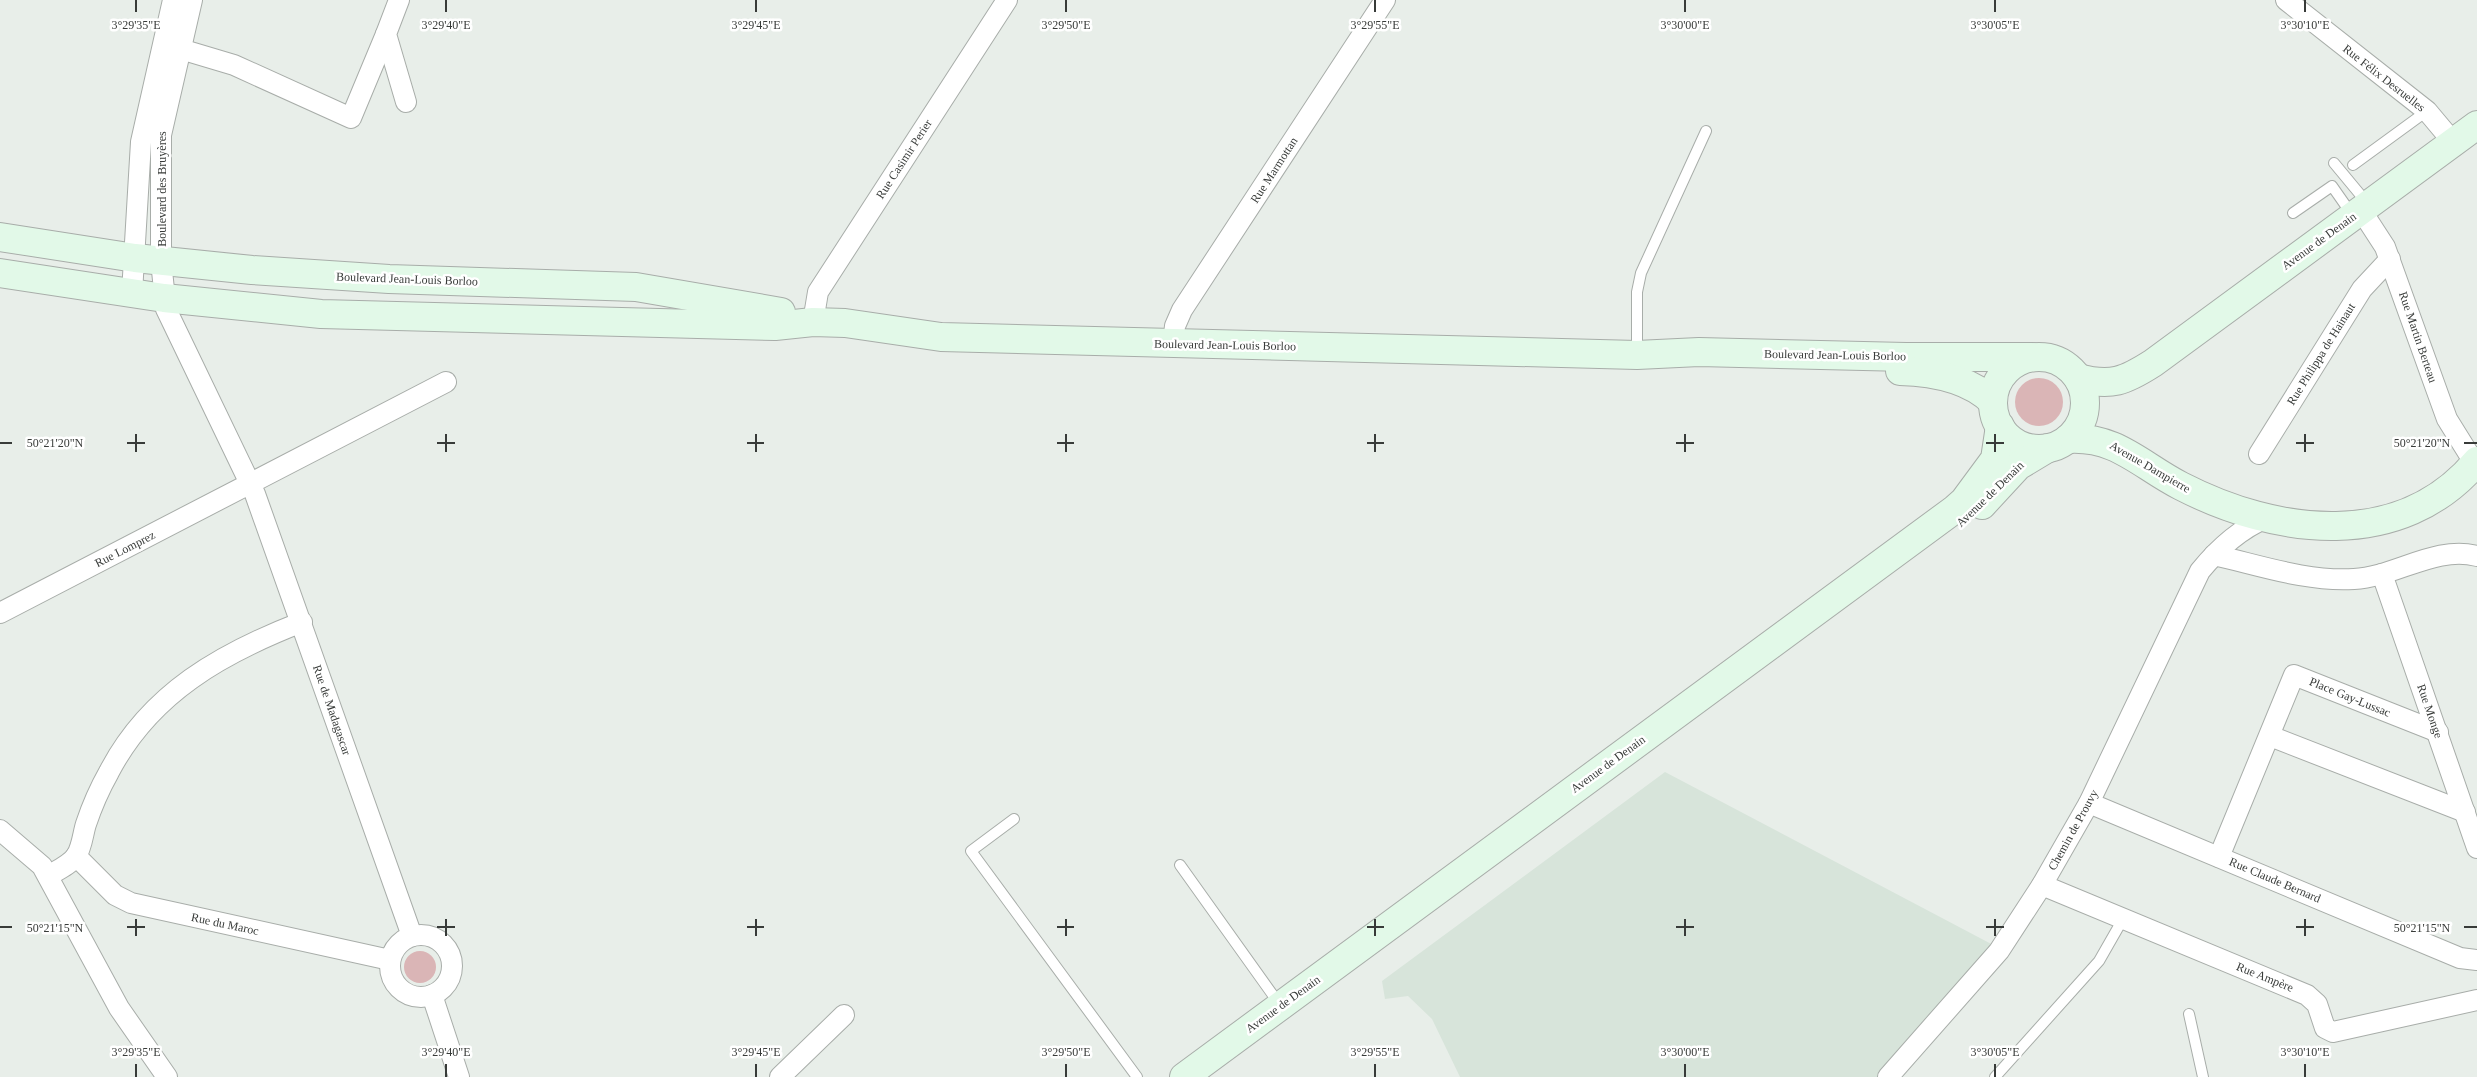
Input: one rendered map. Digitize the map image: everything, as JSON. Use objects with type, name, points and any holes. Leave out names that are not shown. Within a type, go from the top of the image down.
[{"type":"main road","name":"Avenue de Denain","points":[[2078,378],[2107,383],[2127,378],[2142,370],[2477,125]]},
{"type":"main road","name":"Boulevard Jean-Louis Borloo","points":[[0,237],[161,261],[358,277],[652,289],[784,313],[813,322]]},
{"type":"main road","name":"Boulevard Jean-Louis Borloo","points":[[0,273],[164,298],[290,311],[372,316],[653,321],[775,326],[813,322],[853,324],[941,337],[1637,355],[1699,352],[1906,357],[2032,357]]},
{"type":"main road","name":"Boulevard Jean-Louis Borloo","points":[[1637,355],[1688,365],[1917,372],[1969,385],[1982,392],[1996,414]]},
{"type":"main road","points":[[2032,357],[2056,360],[2069,367],[2078,378],[2084,391],[2085,410],[2078,428],[2058,443],[2035,448],[2018,444],[2008,436],[1996,414],[1997,384],[2005,372],[2015,363],[2032,357]]},
{"type":"main road","name":"Avenue de Denain","points":[[1184,1077],[1955,509],[1995,459],[1996,414]]},
{"type":"main road","name":"Avenue Dampierre","points":[[2058,443],[2088,438],[2107,443],[2196,494],[2232,508],[2266,518],[2325,526],[2374,524],[2416,509],[2468,473]]},
{"type":"main road","name":"Avenue de Denain","points":[[1209,1077],[1963,523],[2018,466],[2058,443]]},
{"type":"street","name":"Boulevard des Bruyères","points":[[164,298],[161,261],[161,135],[172,47],[174,0]]},
{"type":"street","name":"Boulevard des Bruyères","points":[[132,293],[141,142],[172,47],[192,0]]},
{"type":"street","points":[[172,47],[234,65],[350,118],[399,0]]},
{"type":"street","name":"Rue Casimir Perier","points":[[813,322],[818,292],[1007,0]]},
{"type":"street","name":"Rue Marmottan","points":[[1173,343],[1175,326],[1182,310],[1385,0]]},
{"type":"street","name":"Rue Félix Desruelles","points":[[2286,0],[2427,111],[2453,142]]},
{"type":"street","points":[[386,34],[406,102]]},
{"type":"street","name":"Rue Martin Berteau","points":[[2361,210],[2378,235],[2390,259],[2468,473]]},
{"type":"street","name":"Rue Philippa de Hainaut","points":[[2259,454],[2362,288],[2390,259]]},
{"type":"street","points":[[164,298],[176,331],[251,485]]},
{"type":"street","name":"Rue Lomprez","points":[[0,613],[251,485],[446,382]]},
{"type":"street","name":"Rue de Madagascar","points":[[251,485],[302,622],[412,936]]},
{"type":"street","name":"Chemin de Prouvy","points":[[1888,1077],[1999,951],[2042,885],[2089,803],[2189,590],[2200,571],[2214,555],[2248,527],[2266,518]]},
{"type":"street","points":[[2214,555],[2294,573],[2326,578],[2353,579],[2382,574],[2447,554],[2477,556]]},
{"type":"street","name":"Rue Monge","points":[[2382,574],[2477,848]]},
{"type":"street","points":[[48,876],[76,856],[94,804],[108,772],[131,737],[148,716],[177,688],[207,666],[272,634],[302,622]]},
{"type":"street","name":"Place Gay-Lussac","points":[[2219,857],[2294,675],[2438,732]]},
{"type":"street","points":[[2270,736],[2465,812]]},
{"type":"street","name":"Rue Claude Bernard","points":[[2089,803],[2469,959],[2477,970]]},
{"type":"street","points":[[0,830],[37,860],[48,876],[119,1008],[167,1077]]},
{"type":"street","name":"Rue du Maroc","points":[[76,856],[115,895],[132,903],[390,960]]},
{"type":"street","name":"Rue Ampère","points":[[2042,885],[2307,995],[2317,1004],[2325,1028],[2333,1032],[2477,1000]]},
{"type":"street","points":[[427,935],[438,940],[446,947],[451,958],[452,969],[447,983],[432,995],[417,997],[402,991],[391,975],[390,960],[399,944],[412,936],[427,935]]},
{"type":"street","points":[[432,995],[459,1077]]},
{"type":"street","points":[[780,1077],[844,1015]]},
{"type":"lane","points":[[2353,165],[2427,111]]},
{"type":"lane","points":[[1637,355],[1637,292],[1641,273],[1706,130]]},
{"type":"lane","points":[[2334,163],[2361,210]]},
{"type":"lane","points":[[2293,213],[2332,186],[2361,210]]},
{"type":"lane","points":[[1014,819],[971,851],[1137,1077]]},
{"type":"lane","points":[[1180,865],[1281,1005]]},
{"type":"lane","points":[[1994,1077],[2098,961],[2123,919]]},
{"type":"lane","points":[[2189,1014],[2203,1077]]},
{"type":"shaded area","points":[[2034,378],[2044,378],[2053,382],[2059,388],[2062,393],[2062,411],[2053,422],[2044,426],[2034,426],[2025,422],[2019,416],[2015,407],[2015,397],[2019,388],[2025,382]]},
{"type":"shaded area","points":[[1665,772],[1997,947],[1881,1077],[1460,1077],[1432,1019],[1408,996],[1385,999],[1382,981]]},
{"type":"shaded area","points":[[420,951],[426,952],[431,956],[435,961],[435,973],[431,978],[426,982],[420,983],[414,982],[409,978],[405,973],[404,967],[405,961],[409,956],[414,952]]}]
